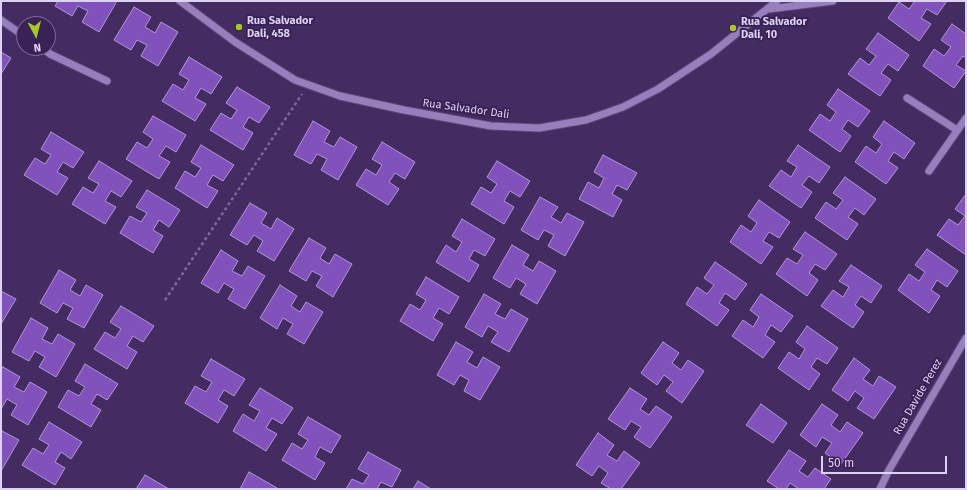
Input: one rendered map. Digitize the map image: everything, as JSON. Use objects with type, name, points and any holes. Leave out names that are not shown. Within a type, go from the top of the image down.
[{"type":"street","name":"Rua Salvador Dali","points":[[180,1],[235,42],[295,80],[340,96],[404,110],[491,126],[539,128],[586,120],[623,106],[658,89],[711,54],[769,9],[777,1]]},
{"type":"street","name":"Rua Salvador Dali","points":[[769,9],[791,5],[833,1]]},
{"type":"street","points":[[1,20],[16,30]]},
{"type":"street","points":[[54,56],[106,81]]},
{"type":"street","points":[[907,98],[957,130]]},
{"type":"street","points":[[929,171],[966,118]]},
{"type":"street","name":"Rua Davide Perez","points":[[880,489],[889,470],[966,338]]},
{"type":"path","points":[[165,300],[309,84]]},
{"type":"building","points":[[58,1],[117,1],[99,32],[82,22],[88,11],[78,6],[72,16],[55,6]]},
{"type":"building","points":[[915,1],[947,1],[937,15],[927,9],[921,18],[931,24],[919,41],[888,18],[899,2],[909,9]]},
{"type":"building","points":[[134,7],[151,17],[145,27],[155,33],[161,22],[178,32],[158,66],[141,56],[147,45],[137,40],[131,50],[114,40]]},
{"type":"building","points":[[952,24],[966,34],[966,58],[963,56],[956,65],[966,71],[954,88],[923,66],[934,49],[944,56],[951,47],[941,40]]},
{"type":"building","points":[[878,33],[909,55],[898,71],[888,64],[881,73],[891,80],[880,96],[848,74],[860,58],[869,65],[876,56],[866,49]]},
{"type":"building","points":[[1,52],[11,58],[1,74]]},
{"type":"building","points":[[189,57],[222,77],[211,94],[201,88],[195,98],[206,104],[195,121],[162,101],[173,84],[183,90],[189,80],[179,74]]},
{"type":"building","points":[[237,87],[270,107],[259,123],[249,117],[243,127],[253,133],[243,150],[210,130],[221,113],[231,119],[237,110],[226,103]]},
{"type":"building","points":[[838,89],[870,111],[858,127],[848,120],[842,129],[851,136],[840,152],[809,130],[820,114],[830,121],[836,112],[827,105]]},
{"type":"building","points":[[153,116],[186,135],[176,152],[166,146],[159,156],[170,162],[159,179],[126,159],[137,142],[147,148],[153,139],[143,132]]},
{"type":"building","points":[[313,121],[330,131],[324,142],[334,147],[340,137],[357,147],[338,180],[321,170],[327,159],[317,154],[311,164],[294,155]]},
{"type":"building","points":[[884,121],[915,143],[904,159],[894,152],[888,161],[898,168],[886,184],[855,162],[866,146],[876,153],[882,144],[873,137]]},
{"type":"building","points":[[51,132],[84,152],[73,168],[63,162],[57,172],[68,178],[57,195],[24,175],[35,158],[45,164],[51,155],[41,149]]},
{"type":"building","points":[[382,142],[415,162],[405,179],[395,173],[389,182],[399,189],[388,205],[356,185],[366,169],[376,175],[382,165],[372,159]]},
{"type":"building","points":[[201,145],[234,165],[223,181],[213,175],[207,185],[218,191],[207,208],[175,188],[185,171],[195,177],[201,168],[191,162]]},
{"type":"building","points":[[798,145],[830,167],[819,183],[809,176],[802,185],[812,192],[801,208],[769,186],[781,170],[791,177],[797,167],[787,161]]},
{"type":"building","points":[[603,155],[637,173],[627,190],[617,185],[612,194],[622,200],[613,217],[579,199],[588,182],[599,188],[604,178],[594,172]]},
{"type":"building","points":[[99,161],[132,181],[121,197],[111,191],[105,201],[116,207],[105,224],[72,204],[83,187],[93,193],[99,184],[88,178]]},
{"type":"building","points":[[497,161],[530,181],[520,197],[510,191],[504,201],[514,207],[504,224],[471,204],[481,187],[491,193],[497,184],[487,177]]},
{"type":"building","points":[[845,177],[876,199],[864,215],[855,208],[848,217],[858,224],[847,240],[815,218],[826,202],[836,209],[843,200],[833,193]]},
{"type":"building","points":[[147,190],[180,210],[169,227],[159,220],[153,230],[163,236],[153,253],[120,233],[130,216],[141,222],[147,213],[136,207]]},
{"type":"building","points":[[966,194],[966,255],[937,235],[949,219],[958,225],[965,216],[955,209]]},
{"type":"building","points":[[540,197],[558,207],[551,217],[561,223],[567,213],[584,222],[565,256],[548,246],[554,235],[544,230],[538,240],[521,230]]},
{"type":"building","points":[[759,200],[790,222],[779,238],[769,232],[763,241],[773,247],[761,264],[730,242],[741,225],[751,232],[757,223],[748,216]]},
{"type":"building","points":[[250,203],[267,213],[261,223],[271,229],[277,218],[294,229],[274,261],[257,251],[263,241],[254,235],[247,245],[230,235]]},
{"type":"building","points":[[462,219],[495,239],[485,256],[474,250],[469,259],[479,265],[469,282],[436,262],[446,245],[456,252],[462,242],[452,236]]},
{"type":"building","points":[[805,232],[837,254],[825,270],[815,264],[809,273],[818,280],[807,296],[776,274],[787,258],[797,264],[803,255],[793,249]]},
{"type":"building","points":[[309,238],[326,248],[320,258],[329,264],[335,254],[352,264],[333,297],[316,286],[322,276],[312,271],[306,281],[289,271]]},
{"type":"building","points":[[512,245],[529,255],[523,265],[533,271],[539,261],[556,271],[537,304],[520,294],[526,284],[516,278],[510,288],[493,278]]},
{"type":"building","points":[[927,249],[958,271],[947,287],[937,280],[931,290],[940,296],[929,313],[898,290],[909,274],[919,281],[925,272],[915,265]]},
{"type":"building","points":[[221,250],[238,261],[232,271],[242,276],[248,266],[265,276],[245,309],[228,299],[234,289],[224,283],[218,293],[201,283]]},
{"type":"building","points":[[715,262],[747,284],[735,300],[725,293],[719,303],[729,310],[717,326],[686,304],[697,287],[707,294],[714,285],[704,278]]},
{"type":"building","points":[[851,265],[882,286],[871,303],[861,296],[855,305],[864,312],[853,328],[821,306],[833,290],[843,297],[849,287],[839,281]]},
{"type":"building","points":[[59,270],[76,280],[70,290],[80,296],[86,285],[103,295],[84,328],[67,319],[73,308],[63,303],[57,313],[40,303]]},
{"type":"building","points":[[426,277],[459,297],[449,314],[439,308],[433,318],[443,324],[433,341],[400,321],[410,304],[420,310],[426,300],[416,294]]},
{"type":"building","points":[[280,285],[297,296],[291,306],[300,312],[306,302],[323,312],[304,344],[287,334],[293,324],[283,318],[277,329],[260,318]]},
{"type":"building","points":[[1,291],[16,299],[1,324]]},
{"type":"building","points":[[484,294],[501,304],[495,314],[505,319],[511,309],[528,319],[509,352],[491,342],[498,332],[488,326],[482,337],[465,327]]},
{"type":"building","points":[[761,294],[793,316],[781,332],[771,325],[765,335],[775,342],[763,358],[732,336],[743,320],[753,327],[759,317],[750,310]]},
{"type":"building","points":[[121,306],[154,326],[143,342],[133,336],[127,346],[137,352],[127,369],[94,349],[105,332],[115,338],[121,329],[110,322]]},
{"type":"building","points":[[31,318],[48,328],[42,339],[52,344],[58,334],[75,344],[56,377],[39,367],[45,357],[35,351],[29,361],[12,352]]},
{"type":"building","points":[[807,326],[838,348],[827,364],[817,358],[811,367],[820,374],[809,390],[778,368],[789,352],[799,359],[805,349],[796,342]]},
{"type":"building","points":[[456,342],[473,352],[467,362],[477,368],[483,357],[500,367],[480,400],[464,391],[469,380],[460,375],[454,385],[437,375]]},
{"type":"building","points":[[663,342],[679,353],[672,363],[681,370],[688,360],[704,371],[682,403],[666,391],[673,382],[664,375],[657,385],[641,373]]},
{"type":"building","points":[[854,358],[870,370],[863,379],[873,386],[879,376],[896,387],[874,419],[857,408],[864,398],[855,391],[848,401],[832,390]]},
{"type":"building","points":[[211,359],[245,379],[234,396],[224,390],[218,400],[228,406],[218,423],[185,403],[195,386],[206,392],[212,382],[201,376]]},
{"type":"building","points":[[85,364],[118,384],[107,400],[97,394],[91,404],[101,410],[91,427],[58,407],[68,390],[79,396],[85,387],[75,381]]},
{"type":"building","points":[[3,367],[20,377],[14,387],[24,392],[30,382],[47,392],[28,425],[11,415],[17,405],[7,399],[1,409],[1,370]]},
{"type":"building","points":[[260,388],[293,408],[282,424],[272,418],[266,428],[277,434],[266,451],[233,431],[243,414],[254,421],[260,411],[249,405]]},
{"type":"building","points":[[630,388],[647,399],[640,409],[649,415],[656,406],[672,417],[650,448],[634,437],[641,427],[631,421],[625,430],[608,419]]},
{"type":"building","points":[[761,404],[787,423],[773,443],[746,425]]},
{"type":"building","points":[[822,404],[838,415],[831,425],[840,432],[847,422],[863,433],[841,464],[825,453],[832,443],[822,437],[816,447],[800,435]]},
{"type":"building","points":[[308,417],[341,436],[331,453],[320,447],[315,457],[325,463],[315,480],[282,460],[292,443],[302,449],[308,440],[298,434]]},
{"type":"building","points":[[49,422],[82,442],[71,459],[61,452],[55,462],[65,468],[55,485],[22,465],[33,448],[43,454],[49,445],[39,439]]},
{"type":"building","points":[[2,431],[19,440],[1,471],[1,432]]},
{"type":"building","points":[[598,433],[614,445],[607,455],[617,461],[624,451],[640,463],[621,489],[611,489],[601,483],[608,473],[599,466],[592,476],[576,465]]},
{"type":"building","points":[[789,450],[806,461],[799,471],[808,477],[815,468],[831,479],[824,489],[799,489],[790,483],[786,489],[779,489],[767,481]]},
{"type":"building","points":[[368,452],[401,470],[392,487],[381,482],[377,489],[346,489],[352,479],[363,484],[369,475],[358,469]]},
{"type":"building","points":[[249,472],[277,488],[240,489]]},
{"type":"building","points":[[145,475],[169,489],[136,489]]},
{"type":"building","points":[[418,481],[431,489],[413,489]]},
{"type":"place","name":"Rua Salvador Dali, 458","points":[[239,27]]},
{"type":"place","name":"Rua Salvador Dali, 10","points":[[733,28]]}]
